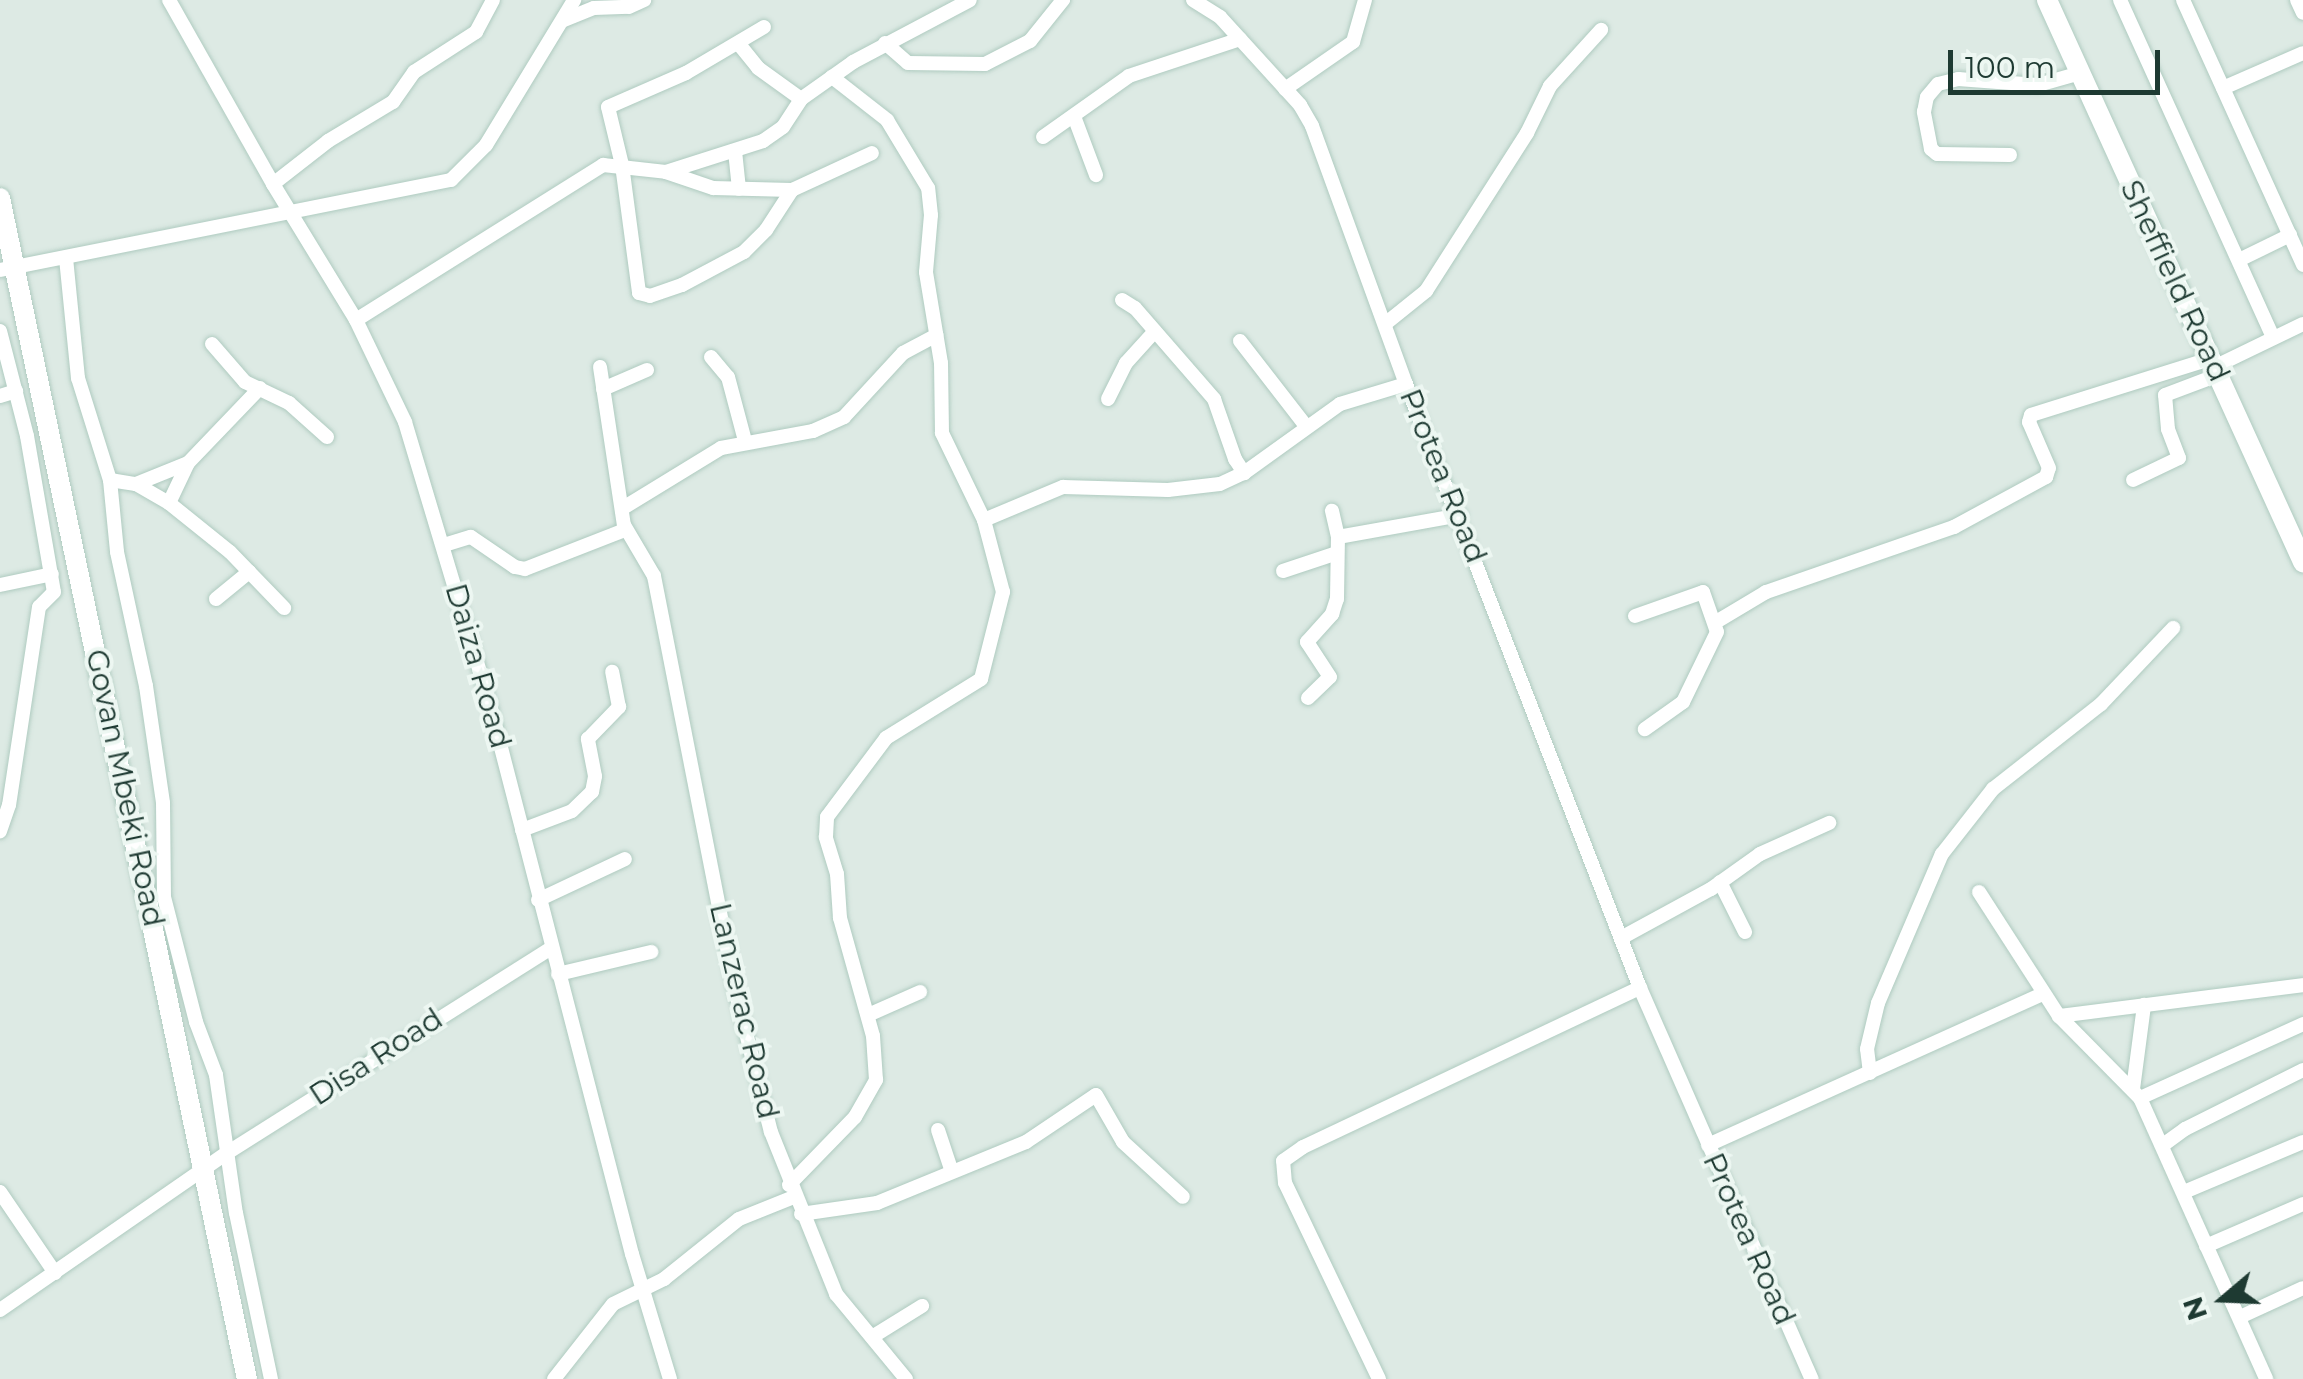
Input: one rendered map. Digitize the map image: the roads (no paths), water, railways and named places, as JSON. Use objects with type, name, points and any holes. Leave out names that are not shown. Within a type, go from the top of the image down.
[{"type":"main road","name":"Sheffield Road","points":[[2047,0],[2303,562]]},
{"type":"main road","name":"Govan Mbeki Road","points":[[0,198],[8,269],[247,1379]]},
{"type":"street","name":"Daiza Road","points":[[169,0],[273,184],[356,320],[405,422],[444,545],[643,1293],[670,1379]]},
{"type":"street","points":[[273,184],[328,141],[393,102],[414,72],[476,32],[493,0]]},
{"type":"street","points":[[8,269],[451,180],[486,145],[574,0]]},
{"type":"street","points":[[564,20],[594,8],[629,7],[644,0]]},
{"type":"street","points":[[666,172],[735,151],[774,134],[801,99],[832,77],[885,43],[970,0]]},
{"type":"street","points":[[885,43],[908,62],[985,64],[1030,41],[1063,0]]},
{"type":"street","name":"Protea Road","points":[[1192,0],[1220,17],[1285,88],[1312,126],[1406,384],[1640,988],[1812,1379]]},
{"type":"street","points":[[1285,88],[1352,42],[1365,0]]},
{"type":"street","points":[[2120,0],[2273,338]]},
{"type":"street","points":[[2183,0],[2303,265]]},
{"type":"street","points":[[2298,0],[2303,13]]},
{"type":"street","points":[[764,27],[686,73],[608,107],[622,165],[634,275],[645,297],[682,285],[744,252],[766,230],[792,190]]},
{"type":"street","points":[[1385,324],[1426,291],[1527,132],[1550,86],[1601,30]]},
{"type":"street","points":[[1043,137],[1074,119],[1129,76],[1240,39]]},
{"type":"street","points":[[738,43],[758,68],[801,99]]},
{"type":"street","points":[[2223,88],[2303,53]]},
{"type":"street","points":[[2010,155],[1937,154],[1931,149],[1924,112],[1927,97],[1938,84],[1958,79],[2038,86],[2080,73]]},
{"type":"street","points":[[554,1379],[608,1308],[643,1293],[739,1220],[792,1191],[872,1091],[876,1069],[868,1015],[840,918],[826,821],[886,738],[984,674],[1002,592],[984,520],[942,433],[937,334],[926,272],[931,204],[922,175],[888,120],[832,77]]},
{"type":"street","points":[[1074,119],[1096,175]]},
{"type":"street","points":[[735,151],[739,189]]},
{"type":"street","points":[[356,320],[594,170],[622,165],[666,172],[713,188],[792,190],[872,153]]},
{"type":"street","points":[[2239,260],[2290,236]]},
{"type":"street","points":[[66,258],[78,378],[110,480],[116,552],[146,686],[163,803],[164,897],[196,1022],[216,1075],[236,1213],[271,1379]]},
{"type":"street","points":[[1122,300],[1155,331],[1214,399],[1235,459],[1244,473]]},
{"type":"street","points":[[2133,480],[2179,458],[2168,429],[2164,395],[2303,324]]},
{"type":"street","points":[[0,331],[16,392],[53,595],[39,607],[8,812],[0,831]]},
{"type":"street","points":[[1108,399],[1126,363],[1155,331]]},
{"type":"street","points":[[622,508],[694,463],[745,441],[813,431],[844,417],[903,353],[937,334]]},
{"type":"street","points":[[1240,341],[1306,426]]},
{"type":"street","points":[[212,344],[244,382],[289,403],[327,437]]},
{"type":"street","points":[[711,357],[728,378],[745,441]]},
{"type":"street","points":[[1716,622],[1766,592],[1954,528],[2046,477],[2050,468],[2029,422],[2031,415],[2214,367]]},
{"type":"street","points":[[444,545],[472,537],[515,568],[525,569],[625,530],[600,368]]},
{"type":"street","points":[[603,388],[646,370]]},
{"type":"street","points":[[984,520],[1063,487],[1195,489],[1244,473],[1340,404],[1406,384]]},
{"type":"street","points":[[169,503],[188,463],[260,388]]},
{"type":"street","points":[[0,396],[16,392]]},
{"type":"street","points":[[136,484],[188,463]]},
{"type":"street","points":[[110,480],[136,484],[169,503],[284,608]]},
{"type":"street","points":[[1308,698],[1330,677],[1307,642],[1332,614],[1338,599],[1338,537],[1332,511]]},
{"type":"street","points":[[1338,537],[1460,516]]},
{"type":"street","name":"Lanzerac Road","points":[[625,530],[651,569],[736,993],[764,1110],[792,1191],[836,1294],[906,1379]]},
{"type":"street","points":[[1284,570],[1337,554]]},
{"type":"street","points":[[216,599],[249,572]]},
{"type":"street","points":[[0,585],[52,574]]},
{"type":"street","points":[[1635,616],[1702,592],[1718,632],[1683,702],[1644,729]]},
{"type":"street","points":[[1870,1073],[1867,1049],[1878,1003],[1942,854],[1994,789],[2101,704],[2172,628]]},
{"type":"street","points":[[522,830],[572,811],[592,792],[595,776],[587,742],[619,707],[612,672]]},
{"type":"street","points":[[1621,938],[1720,882],[1760,854],[1829,823]]},
{"type":"street","points":[[538,900],[625,859]]},
{"type":"street","points":[[1720,882],[1745,932]]},
{"type":"street","points":[[1978,892],[2059,1016],[2136,1094],[2163,1145],[2266,1379]]},
{"type":"street","name":"Disa Road","points":[[0,1310],[228,1153],[551,948]]},
{"type":"street","points":[[558,974],[651,952]]},
{"type":"street","points":[[2059,1016],[2303,985]]},
{"type":"street","points":[[1379,1379],[1285,1182],[1284,1161],[1303,1147],[1640,988]]},
{"type":"street","points":[[868,1015],[920,992]]},
{"type":"street","points":[[1708,1145],[2042,994]]},
{"type":"street","points":[[2136,1094],[2144,1005]]},
{"type":"street","points":[[2136,1094],[2303,1024]]},
{"type":"street","points":[[2163,1145],[2185,1129],[2303,1070]]},
{"type":"street","points":[[801,1214],[877,1203],[1040,1135],[1096,1096],[1123,1142],[1184,1197]]},
{"type":"street","points":[[938,1130],[951,1169]]},
{"type":"street","points":[[2184,1192],[2303,1142]]},
{"type":"street","points":[[0,1192],[55,1272]]},
{"type":"street","points":[[2206,1246],[2303,1204]]},
{"type":"street","points":[[2240,1317],[2303,1288]]},
{"type":"street","points":[[872,1337],[888,1322],[922,1306]]}]
